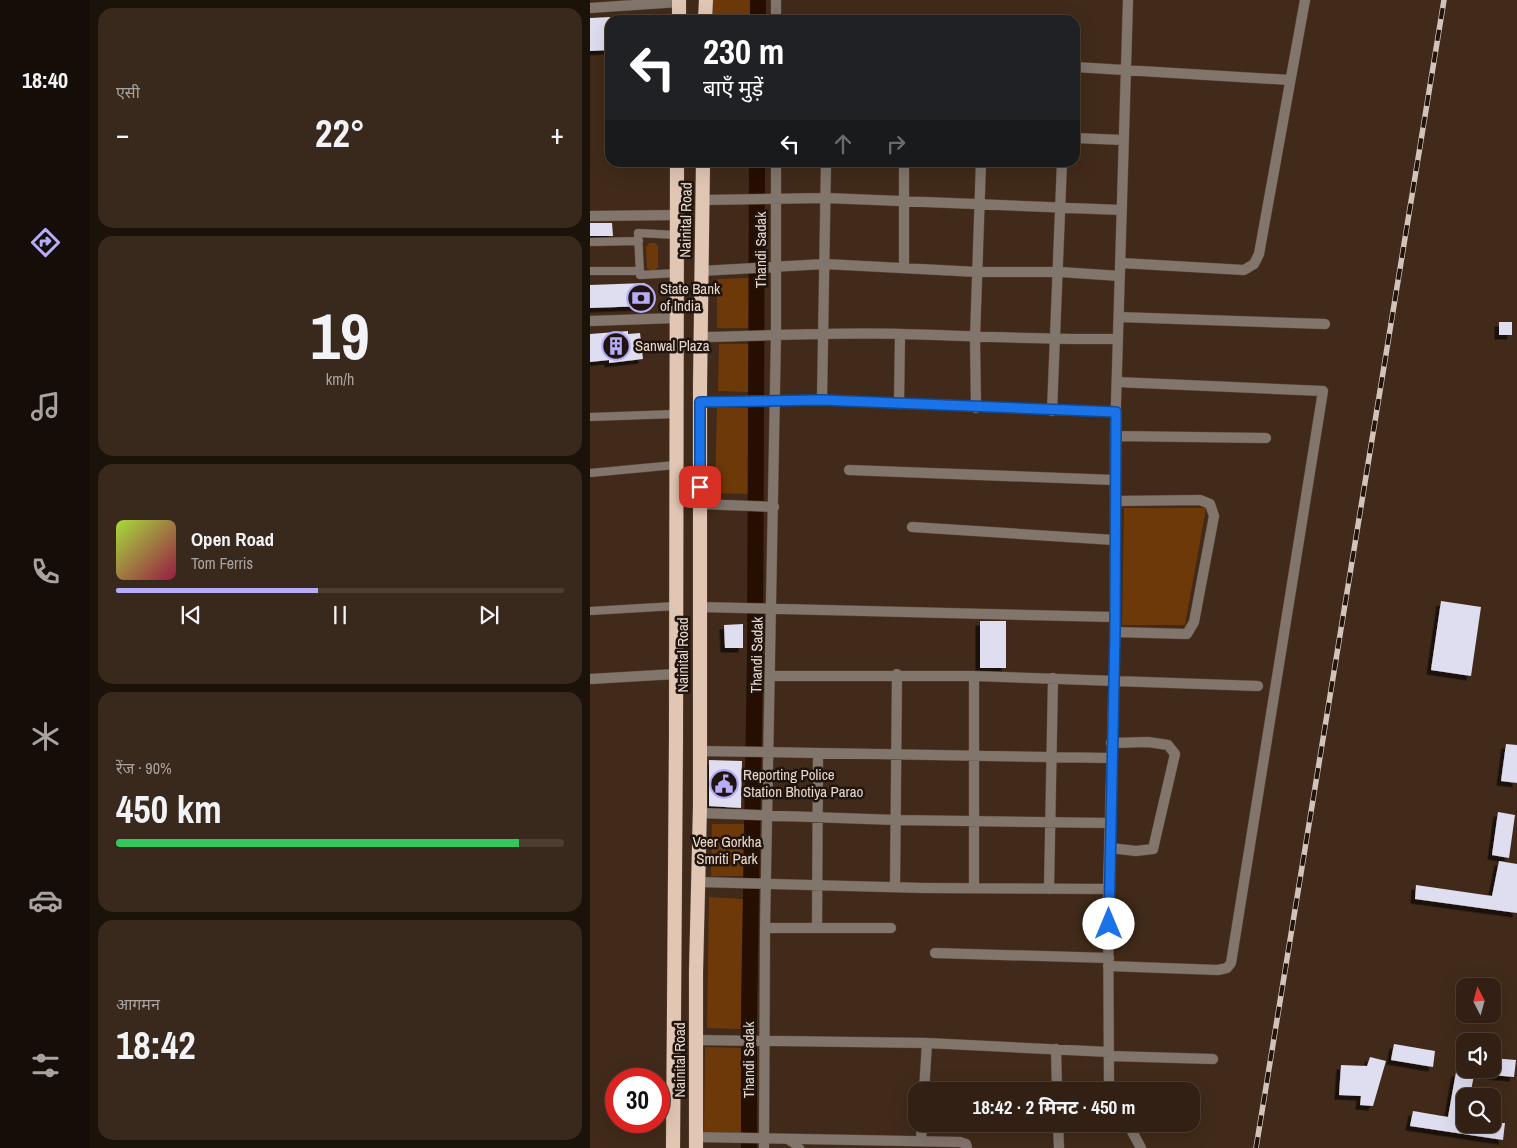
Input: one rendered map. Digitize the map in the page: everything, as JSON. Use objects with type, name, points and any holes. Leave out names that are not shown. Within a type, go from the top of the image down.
[{"type":"highway","points":[[705,15],[706,0]]},
{"type":"highway","points":[[678,15],[679,1]]},
{"type":"highway","name":"Nainital Road","points":[[673,1148],[677,167]]},
{"type":"highway","name":"Nainital Road","points":[[696,1143],[700,813],[700,402],[703,167]]},
{"type":"highway","points":[[677,273],[701,271]]},
{"type":"highway","points":[[676,751],[700,751]]},
{"type":"street","points":[[776,0],[776,15]]},
{"type":"street","points":[[1109,1082],[1108,890],[1110,758],[1115,632],[1114,480],[1128,0]]},
{"type":"street","points":[[1121,263],[1244,270],[1254,264],[1259,254],[1304,0]]},
{"type":"street","points":[[590,8],[679,1]]},
{"type":"street","points":[[1080,67],[1290,80]]},
{"type":"street","points":[[1080,138],[1123,140]]},
{"type":"street","name":"Thandi Sadak","points":[[762,1141],[760,1040],[765,928],[761,884],[765,753],[771,676],[773,609],[776,167]]},
{"type":"street","points":[[822,400],[826,167]]},
{"type":"street","points":[[904,167],[904,268]]},
{"type":"street","points":[[976,408],[975,338],[981,167]]},
{"type":"street","points":[[1052,411],[1060,272],[1062,167]]},
{"type":"street","points":[[703,200],[776,197],[826,198],[1121,210]]},
{"type":"street","points":[[590,211],[646,211],[653,215]]},
{"type":"street","points":[[590,216],[677,215]]},
{"type":"street","points":[[701,271],[825,264],[977,272],[1060,272],[1120,276]]},
{"type":"street","points":[[1119,316],[1325,324]]},
{"type":"street","points":[[590,321],[677,318]]},
{"type":"street","points":[[701,338],[776,334],[900,334],[1056,340],[1118,339]]},
{"type":"street","points":[[900,334],[900,404]]},
{"type":"street","points":[[935,953],[1218,970],[1227,968],[1231,963],[1323,391],[1117,382]]},
{"type":"street","points":[[700,402],[822,400],[976,408],[1116,412]]},
{"type":"street","points":[[1115,436],[1266,438]]},
{"type":"street","points":[[849,470],[1114,480]]},
{"type":"street","points":[[1115,501],[1200,500],[1210,504],[1214,516],[1194,622],[1187,634],[1115,632]]},
{"type":"street","points":[[700,504],[774,507]]},
{"type":"street","points":[[912,527],[1114,540]]},
{"type":"street","points":[[700,607],[1114,618]]},
{"type":"street","points":[[590,679],[676,674]]},
{"type":"street","points":[[771,676],[897,674],[1113,679],[1258,686]]},
{"type":"street","points":[[895,887],[897,674]]},
{"type":"street","points":[[974,676],[974,888]]},
{"type":"street","points":[[1049,889],[1053,678]]},
{"type":"street","points":[[1110,848],[1136,851],[1153,849],[1175,754],[1168,745],[1148,742],[1111,744]]},
{"type":"street","points":[[700,751],[974,754],[1110,758]]},
{"type":"street","points":[[817,928],[819,885],[818,753]]},
{"type":"street","points":[[700,813],[764,817],[1110,823]]},
{"type":"street","points":[[698,882],[1108,890]]},
{"type":"street","points":[[765,928],[891,928]]},
{"type":"street","points":[[696,1040],[928,1043],[1213,1059]]},
{"type":"street","points":[[925,1082],[928,1043]]},
{"type":"street","points":[[1056,1049],[1057,1082]]},
{"type":"street","points":[[921,1140],[922,1132]]},
{"type":"street","points":[[1058,1132],[1059,1148]]},
{"type":"street","points":[[1132,1132],[1141,1148]]},
{"type":"street","points":[[696,1143],[743,1138],[762,1141],[786,1139],[921,1140],[960,1142],[966,1144],[967,1148]]},
{"type":"lane","points":[[677,235],[638,233],[640,275],[677,273]]},
{"type":"lane","points":[[590,242],[639,241]]},
{"type":"lane","points":[[590,271],[640,271]]},
{"type":"lane","points":[[590,417],[675,414]]},
{"type":"lane","points":[[590,473],[675,465]]},
{"type":"lane","points":[[590,611],[676,606]]},
{"type":"lane","points":[[786,1139],[800,1148]]},
{"type":"green space","points":[[713,0],[752,0],[752,15],[713,15]]},
{"type":"green space","points":[[650,243],[655,243],[658,246],[658,267],[654,272],[647,268],[646,247]]},
{"type":"green space","points":[[750,278],[750,328],[717,328],[717,279]]},
{"type":"green space","points":[[719,344],[749,344],[748,392],[718,391]]},
{"type":"green space","points":[[717,407],[752,408],[749,494],[715,493]]},
{"type":"green space","points":[[1124,508],[1206,508],[1185,625],[1122,625]]},
{"type":"green space","name":"Veer Gorkha Smriti Park","points":[[712,824],[744,824],[743,876],[711,876]]},
{"type":"green space","points":[[709,897],[743,899],[742,1029],[707,1028]]},
{"type":"green space","points":[[705,1047],[742,1048],[742,1133],[704,1133]]},
{"type":"building","points":[[605,17],[605,50],[590,51],[590,18]]},
{"type":"building","points":[[590,223],[612,223],[613,236],[590,236]]},
{"type":"building","points":[[645,283],[645,306],[590,308],[590,285]]},
{"type":"building","points":[[1499,322],[1512,322],[1512,335],[1499,335]]},
{"type":"building","name":"Sanwal Plaza","points":[[628,331],[628,334],[640,333],[643,359],[609,363],[609,360],[590,362],[590,334]]},
{"type":"building","points":[[1441,601],[1481,607],[1471,676],[1431,670]]},
{"type":"building","points":[[980,621],[1006,621],[1006,668],[980,668]]},
{"type":"building","points":[[743,624],[743,648],[725,648],[724,625]]},
{"type":"building","points":[[1506,744],[1517,745],[1517,783],[1501,781]]},
{"type":"building","name":"Reporting Police Station Bhotiya Parao","points":[[709,760],[742,761],[741,808],[709,806]]},
{"type":"building","points":[[1498,812],[1515,815],[1509,858],[1492,855]]},
{"type":"building","points":[[1499,861],[1517,864],[1517,913],[1415,899],[1416,885],[1492,896]]},
{"type":"building","points":[[1394,1044],[1435,1051],[1433,1067],[1391,1060]]},
{"type":"building","points":[[1370,1057],[1386,1061],[1373,1106],[1360,1105],[1361,1096],[1339,1095],[1341,1065],[1367,1066]]},
{"type":"building","points":[[1501,1059],[1516,1060],[1514,1077],[1501,1076]]},
{"type":"building","points":[[1456,1072],[1456,1078],[1473,1078],[1472,1088],[1456,1088],[1456,1133],[1410,1126],[1413,1111],[1448,1117]]},
{"type":"building","points":[[1501,1123],[1505,1123],[1503,1140],[1456,1133],[1501,1133]]},
{"type":"waterway","points":[[758,0],[758,15]]},
{"type":"waterway","points":[[749,1148],[749,1009],[755,660],[757,167]]},
{"type":"railway","points":[[1256,1148],[1444,0]]},
{"type":"place","name":"State Bank of India","points":[[641,298]]},
{"type":"place","name":"Sanwal Plaza","points":[[616,346]]},
{"type":"place","name":"Reporting Police Station Bhotiya Parao","points":[[724,784]]},
{"type":"route","points":[[700,487],[700,402],[822,400],[976,408],[1116,412],[1115,632],[1110,758],[1109,924]]}]
